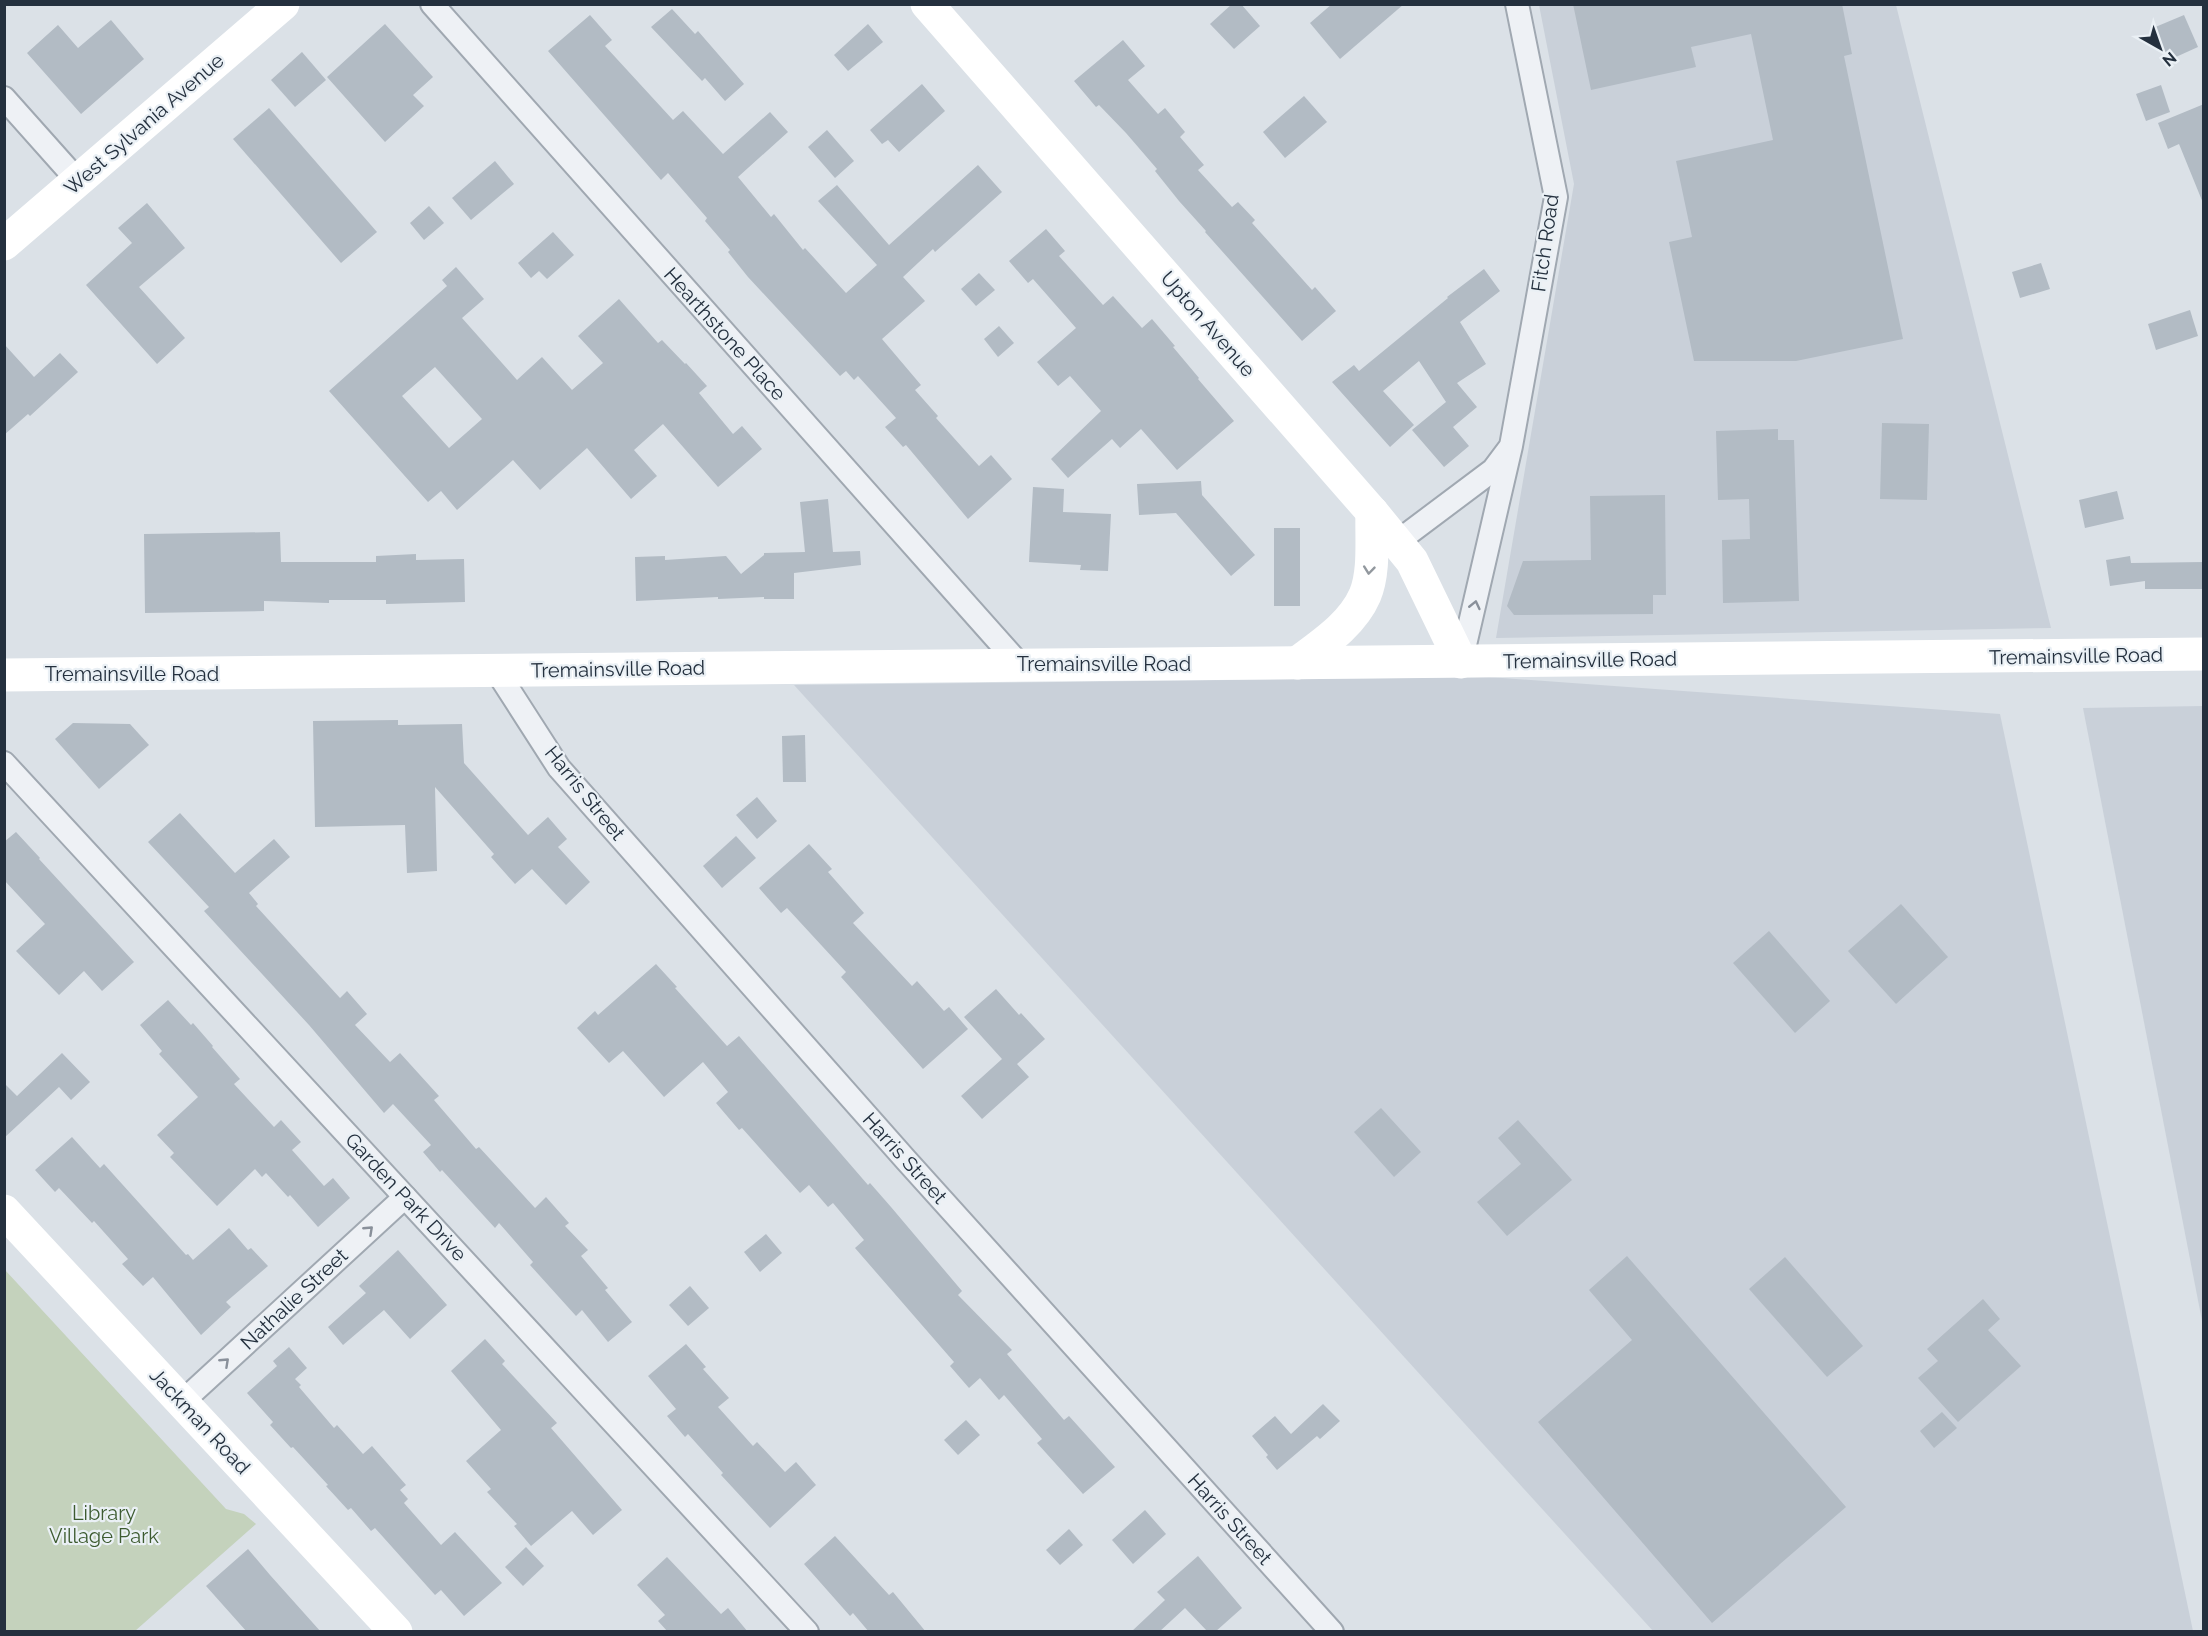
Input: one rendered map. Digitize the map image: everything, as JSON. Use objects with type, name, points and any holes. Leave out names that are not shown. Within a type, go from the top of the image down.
[{"type":"street","name":"West Sylvania Avenue","points":[[4,244],[283,4]]},
{"type":"street","name":"Hearthstone Place","points":[[432,4],[1019,664]]},
{"type":"street","name":"Upton Avenue","points":[[927,4],[1397,542],[1412,561],[1461,662]]},
{"type":"street","name":"Fitch Road","points":[[1461,662],[1511,446],[1556,197],[1517,4]]},
{"type":"street","points":[[4,98],[78,181]]},
{"type":"street","name":"Fitch Road","points":[[1397,542],[1493,470],[1511,446]]},
{"type":"street","points":[[1297,663],[1337,632],[1354,613],[1365,594],[1370,571],[1372,512]]},
{"type":"street","name":"Tremainsville Road","points":[[4,675],[2204,654]]},
{"type":"street","name":"Harris Street","points":[[496,670],[559,768],[906,1161],[1332,1632]]},
{"type":"street","name":"Garden Park Drive","points":[[4,763],[807,1632]]},
{"type":"street","name":"Nathalie Street","points":[[182,1401],[405,1197]]},
{"type":"street","name":"Jackman Road","points":[[4,1211],[392,1630]]},
{"type":"shaded area","points":[[1539,5],[1896,5],[2051,628],[1496,638],[1574,184]]},
{"type":"shaded area","points":[[1489,677],[2000,714],[2193,1631],[1653,1631],[794,685]]},
{"type":"shaded area","points":[[2204,706],[2203,1326],[2083,708]]},
{"type":"green space","name":"Library Village Park","points":[[5,1270],[226,1509],[244,1514],[256,1524],[135,1631],[5,1631]]},
{"type":"building","points":[[1232,4],[1241,4],[1260,26],[1234,49],[1210,24]]},
{"type":"building","points":[[1332,4],[1404,4],[1340,59],[1310,23]]},
{"type":"building","points":[[1573,4],[1842,4],[1852,54],[1844,56],[1903,339],[1796,361],[1694,361],[1669,242],[1692,237],[1676,161],[1773,140],[1751,34],[1691,47],[1696,67],[1591,90]]},
{"type":"building","points":[[672,9],[695,34],[698,31],[744,84],[725,101],[705,78],[702,81],[651,27]]},
{"type":"building","points":[[590,15],[612,40],[605,46],[673,120],[683,111],[723,154],[770,112],[788,132],[738,177],[771,217],[774,214],[803,250],[805,248],[846,293],[877,265],[818,201],[837,185],[889,245],[978,165],[1002,192],[935,252],[933,249],[903,277],[925,301],[882,339],[921,385],[915,390],[938,416],[936,418],[979,466],[991,455],[1012,479],[968,519],[906,445],[903,447],[885,427],[896,418],[858,376],[854,380],[846,371],[840,376],[748,277],[728,252],[730,250],[705,221],[707,218],[668,173],[661,180],[548,51]]},
{"type":"building","points":[[2184,15],[2198,47],[2167,61],[2153,28]]},
{"type":"building","points":[[111,20],[144,59],[81,114],[27,53],[58,25],[78,48]]},
{"type":"building","points":[[385,24],[433,77],[413,95],[424,106],[385,142],[327,77]]},
{"type":"building","points":[[868,24],[883,42],[848,71],[834,55]]},
{"type":"building","points":[[1123,40],[1145,66],[1128,80],[1158,114],[1165,108],[1185,132],[1180,137],[1204,165],[1198,170],[1232,207],[1238,202],[1255,220],[1252,223],[1312,290],[1315,287],[1336,311],[1302,341],[1205,232],[1126,133],[1099,105],[1096,107],[1074,81]]},
{"type":"building","points":[[302,52],[326,80],[295,107],[271,80]]},
{"type":"building","points":[[922,84],[945,111],[899,152],[888,140],[882,144],[870,130]]},
{"type":"building","points":[[2161,85],[2170,112],[2146,121],[2136,94]]},
{"type":"building","points":[[1304,96],[1327,122],[1285,158],[1263,132]]},
{"type":"building","points":[[2204,104],[2203,203],[2179,144],[2168,149],[2158,123]]},
{"type":"building","points":[[269,108],[377,232],[341,263],[233,139]]},
{"type":"building","points":[[827,130],[854,161],[835,178],[808,147]]},
{"type":"building","points":[[495,161],[514,184],[471,220],[452,198]]},
{"type":"building","points":[[147,203],[185,248],[139,287],[185,338],[157,364],[86,285],[132,243],[118,228]]},
{"type":"building","points":[[429,206],[444,223],[424,240],[410,223]]},
{"type":"building","points":[[1046,229],[1065,251],[1059,256],[1103,305],[1113,296],[1142,328],[1152,319],[1234,421],[1177,470],[1141,429],[1120,448],[1112,439],[1068,478],[1051,459],[1101,411],[1070,376],[1058,386],[1037,362],[1076,328],[1033,279],[1028,283],[1009,261]]},
{"type":"building","points":[[553,232],[574,255],[547,279],[539,271],[531,278],[518,263]]},
{"type":"building","points":[[2041,263],[2050,289],[2020,298],[2012,272]]},
{"type":"building","points":[[456,267],[484,299],[462,318],[517,380],[542,357],[572,390],[603,363],[578,336],[619,299],[658,343],[662,340],[707,386],[699,393],[733,434],[742,426],[762,449],[718,487],[663,424],[634,450],[657,476],[631,499],[587,448],[540,490],[513,460],[457,510],[441,491],[428,502],[329,391],[447,286],[442,280]],"holes":[[[435,367],[482,419],[449,448],[402,396]]]},
{"type":"building","points":[[1484,269],[1500,291],[1460,322],[1486,364],[1457,383],[1477,407],[1453,427],[1469,446],[1444,467],[1412,430],[1446,402],[1419,361],[1383,391],[1414,425],[1390,447],[1332,382],[1354,365],[1359,371]]},
{"type":"building","points":[[979,273],[995,290],[976,306],[961,289]]},
{"type":"building","points":[[2190,310],[2198,336],[2156,350],[2148,324]]},
{"type":"building","points":[[999,326],[1014,343],[998,357],[984,339]]},
{"type":"building","points":[[4,344],[34,377],[60,353],[78,372],[30,416],[28,414],[4,435]]},
{"type":"building","points":[[1882,423],[1929,424],[1927,500],[1880,499]]},
{"type":"building","points":[[1778,429],[1778,440],[1794,440],[1799,601],[1723,603],[1722,540],[1750,539],[1749,499],[1718,500],[1716,431]]},
{"type":"building","points":[[1201,481],[1202,495],[1255,555],[1231,576],[1176,513],[1139,515],[1137,484]]},
{"type":"building","points":[[1033,487],[1064,489],[1063,512],[1111,514],[1108,571],[1080,570],[1081,565],[1029,562]]},
{"type":"building","points":[[2117,491],[2124,519],[2085,528],[2079,500]]},
{"type":"building","points":[[1665,495],[1666,595],[1653,595],[1653,614],[1514,615],[1507,606],[1523,561],[1591,560],[1590,496]]},
{"type":"building","points":[[828,499],[833,552],[860,551],[861,565],[794,573],[794,599],[764,599],[764,597],[718,599],[718,597],[636,601],[635,557],[665,556],[665,560],[726,556],[741,574],[764,553],[805,552],[800,502]]},
{"type":"building","points":[[1274,528],[1300,528],[1300,606],[1274,606]]},
{"type":"building","points":[[280,532],[281,562],[376,562],[376,556],[416,554],[416,560],[464,559],[465,602],[386,604],[386,600],[329,600],[329,603],[264,601],[264,611],[145,613],[144,534]]},
{"type":"building","points":[[2130,556],[2131,563],[2204,562],[2204,589],[2145,589],[2145,581],[2110,586],[2106,560]]},
{"type":"building","points":[[398,720],[398,725],[462,724],[464,763],[528,835],[548,817],[567,839],[558,847],[590,882],[566,905],[532,869],[515,884],[491,857],[494,854],[435,787],[437,871],[407,873],[405,825],[315,827],[313,721]]},
{"type":"building","points":[[73,723],[130,724],[149,745],[99,789],[55,739]]},
{"type":"building","points":[[805,735],[806,782],[783,782],[782,736]]},
{"type":"building","points":[[757,797],[777,821],[757,839],[736,815]]},
{"type":"building","points":[[180,813],[235,873],[274,839],[290,857],[249,893],[258,904],[256,906],[340,998],[347,991],[367,1014],[355,1025],[390,1062],[400,1053],[439,1096],[434,1100],[476,1149],[479,1147],[535,1208],[546,1197],[569,1223],[565,1226],[588,1250],[581,1256],[632,1322],[608,1342],[582,1310],[576,1316],[530,1265],[533,1262],[499,1223],[495,1228],[423,1152],[431,1145],[393,1104],[384,1113],[309,1025],[204,911],[209,907],[148,842]]},
{"type":"building","points":[[16,832],[134,962],[102,991],[84,971],[59,995],[16,951],[45,924],[4,880],[4,842]]},
{"type":"building","points":[[736,836],[756,858],[722,888],[703,866]]},
{"type":"building","points":[[809,844],[832,869],[828,872],[864,913],[853,923],[912,986],[917,981],[944,1011],[949,1007],[968,1029],[923,1069],[841,977],[846,972],[787,908],[781,913],[759,888]]},
{"type":"building","points":[[1901,904],[1948,957],[1896,1004],[1848,951]]},
{"type":"building","points":[[1769,931],[1830,1001],[1795,1033],[1733,963]]},
{"type":"building","points":[[656,964],[727,1046],[739,1036],[868,1185],[870,1183],[891,1207],[962,1291],[958,1295],[1012,1350],[1007,1354],[1064,1420],[1069,1416],[1115,1467],[1083,1494],[1037,1443],[1042,1439],[1004,1395],[999,1400],[980,1378],[969,1388],[950,1366],[954,1362],[855,1248],[864,1240],[833,1203],[828,1207],[809,1185],[800,1193],[742,1128],[739,1130],[716,1103],[728,1092],[703,1062],[664,1097],[623,1051],[609,1063],[577,1028],[595,1011],[598,1015]]},
{"type":"building","points":[[996,989],[1045,1039],[1017,1064],[1029,1077],[982,1119],[961,1096],[1002,1059],[964,1017]]},
{"type":"building","points":[[168,1000],[213,1046],[240,1079],[234,1084],[274,1127],[281,1120],[301,1142],[292,1150],[324,1186],[333,1178],[350,1198],[318,1227],[290,1195],[288,1197],[266,1173],[262,1177],[255,1169],[217,1206],[170,1157],[174,1153],[157,1135],[198,1097],[159,1054],[162,1051],[140,1025]]},
{"type":"building","points":[[62,1053],[90,1082],[71,1100],[59,1087],[4,1138],[4,1083],[17,1096]]},
{"type":"building","points":[[1381,1108],[1421,1152],[1394,1177],[1354,1132]]},
{"type":"building","points":[[1518,1120],[1572,1180],[1507,1236],[1477,1202],[1521,1164],[1498,1138]]},
{"type":"building","points":[[72,1137],[100,1168],[104,1164],[193,1260],[229,1228],[248,1250],[251,1248],[268,1266],[226,1302],[231,1307],[201,1335],[153,1277],[143,1286],[122,1264],[128,1259],[94,1221],[92,1223],[59,1188],[55,1192],[35,1170]]},
{"type":"building","points":[[766,1234],[782,1253],[760,1272],[744,1252]]},
{"type":"building","points":[[398,1250],[447,1305],[410,1339],[384,1310],[343,1345],[328,1327],[366,1293],[359,1286]]},
{"type":"building","points":[[1627,1256],[1846,1507],[1712,1623],[1538,1422],[1632,1340],[1589,1290]]},
{"type":"building","points":[[1785,1257],[1863,1346],[1827,1377],[1749,1289]]},
{"type":"building","points":[[690,1286],[709,1308],[688,1326],[669,1305]]},
{"type":"building","points":[[1983,1299],[2000,1319],[1988,1330],[2021,1366],[1958,1422],[1918,1378],[1938,1361],[1927,1349]]},
{"type":"building","points":[[485,1339],[505,1361],[502,1364],[557,1423],[551,1428],[622,1510],[593,1535],[572,1511],[531,1546],[514,1526],[517,1524],[487,1492],[491,1489],[466,1461],[501,1430],[451,1371]]},
{"type":"building","points":[[686,1344],[706,1367],[703,1369],[729,1398],[718,1407],[753,1446],[757,1442],[785,1472],[796,1462],[816,1485],[770,1528],[721,1475],[723,1473],[688,1434],[685,1437],[667,1416],[676,1409],[648,1376]]},
{"type":"building","points":[[289,1347],[307,1368],[295,1379],[301,1385],[299,1387],[334,1428],[337,1425],[363,1454],[372,1446],[406,1485],[400,1490],[408,1499],[404,1503],[441,1545],[455,1532],[502,1583],[464,1616],[441,1590],[435,1595],[375,1528],[371,1531],[351,1508],[348,1510],[326,1486],[328,1485],[270,1425],[273,1422],[247,1393],[277,1366],[273,1361]]},
{"type":"building","points":[[1323,1404],[1340,1421],[1320,1439],[1317,1436],[1277,1470],[1252,1436],[1275,1416],[1291,1434]]},
{"type":"building","points":[[1942,1412],[1957,1428],[1934,1448],[1920,1431]]},
{"type":"building","points":[[966,1420],[980,1435],[958,1455],[944,1440]]},
{"type":"building","points":[[1145,1510],[1166,1534],[1133,1564],[1112,1540]]},
{"type":"building","points":[[1069,1529],[1083,1545],[1060,1565],[1046,1550]]},
{"type":"building","points":[[835,1536],[889,1595],[893,1592],[926,1632],[869,1632],[853,1613],[850,1616],[804,1564]]},
{"type":"building","points":[[526,1547],[544,1566],[523,1586],[505,1567]]},
{"type":"building","points":[[248,1549],[321,1632],[247,1632],[206,1586]]},
{"type":"building","points":[[1198,1556],[1242,1608],[1215,1632],[1208,1632],[1185,1608],[1159,1632],[1131,1632],[1165,1600],[1157,1592]]},
{"type":"building","points":[[667,1557],[721,1614],[728,1608],[748,1632],[668,1632],[658,1621],[665,1615],[637,1585]]}]
